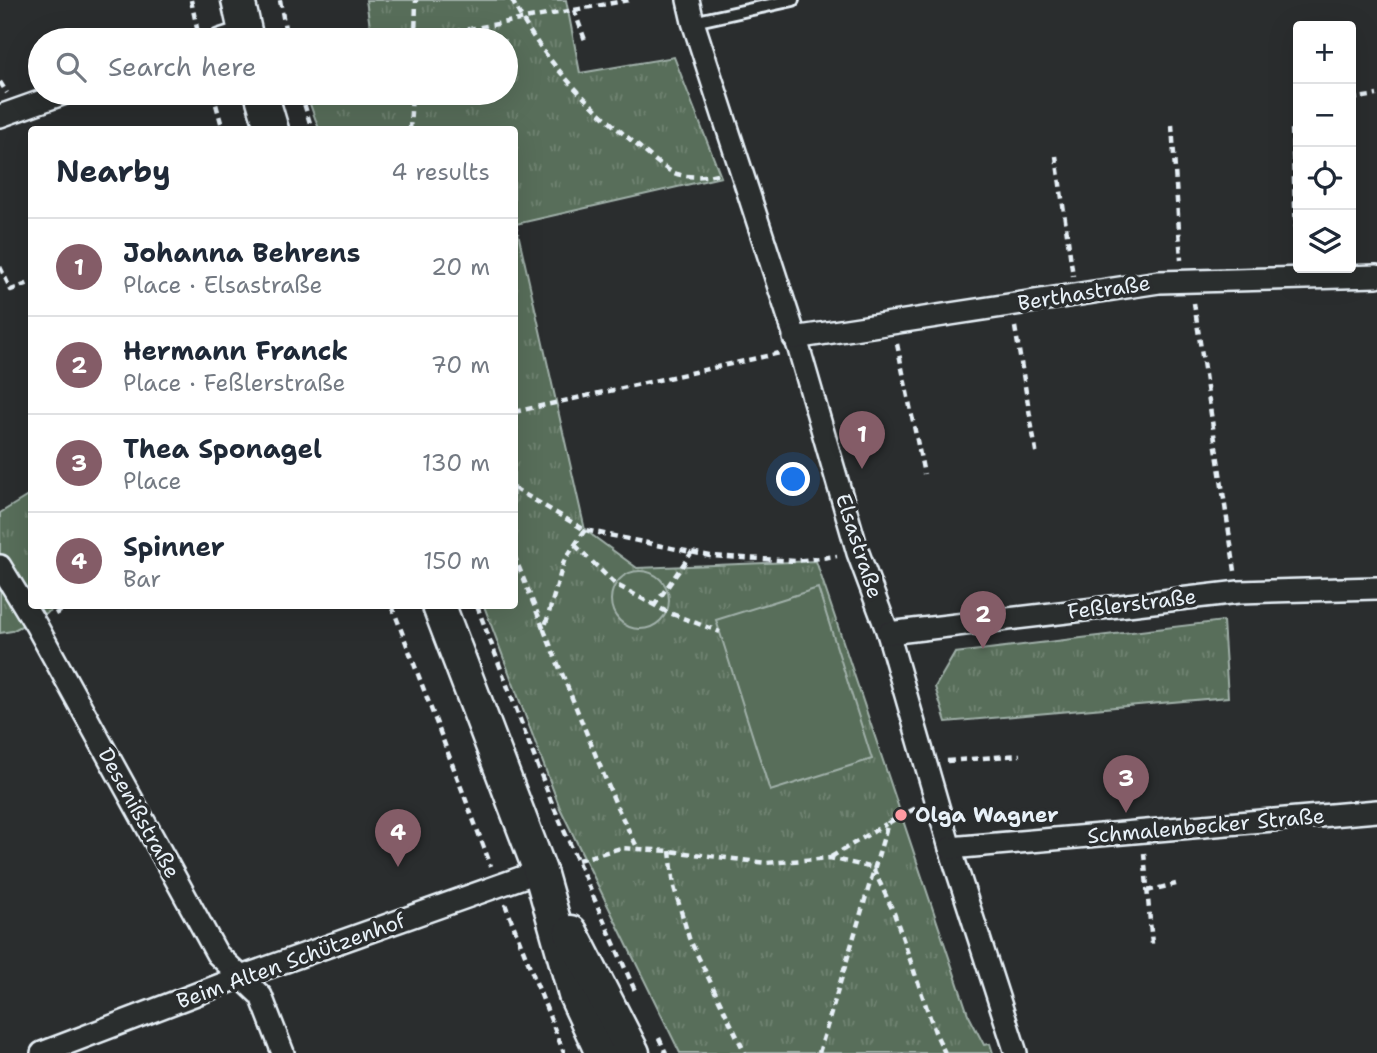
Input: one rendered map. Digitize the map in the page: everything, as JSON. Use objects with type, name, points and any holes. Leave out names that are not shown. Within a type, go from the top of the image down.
[{"type":"main road","points":[[237,28],[238,0]]},
{"type":"main road","points":[[265,105],[271,126]]},
{"type":"main road","points":[[440,609],[540,871],[575,995],[602,1053]]},
{"type":"main road","points":[[540,871],[645,1043]]},
{"type":"street","name":"Elsastraße","points":[[688,0],[797,343],[858,553],[888,633],[950,848],[1016,1053]]},
{"type":"street","points":[[0,116],[31,105]]},
{"type":"street","name":"Berthastraße","points":[[797,343],[893,323],[1159,282],[1377,276]]},
{"type":"street","name":"Desenißstraße","points":[[0,566],[36,625],[217,954],[261,996],[283,1053]]},
{"type":"street","name":"Feßlerstraße","points":[[888,633],[1238,592],[1377,587]]},
{"type":"street","name":"Schmalenbecker Straße","points":[[950,848],[1377,811]]},
{"type":"street","name":"Beim Alten Schützenhof","points":[[43,1053],[241,977],[540,871]]},
{"type":"lane","points":[[693,22],[793,0]]},
{"type":"path","points":[[191,0],[197,28]]},
{"type":"path","points":[[280,0],[285,28]]},
{"type":"path","points":[[414,28],[416,0]]},
{"type":"path","points":[[512,0],[522,20],[564,79],[606,120],[653,158],[677,174],[708,177],[739,166]]},
{"type":"path","points":[[478,28],[629,0]]},
{"type":"path","points":[[574,10],[585,40]]},
{"type":"path","points":[[1356,98],[1377,95]]},
{"type":"path","points":[[216,105],[222,126]]},
{"type":"path","points":[[305,105],[311,126]]},
{"type":"path","points":[[410,126],[411,105]]},
{"type":"path","points":[[1172,125],[1186,281],[1238,592]]},
{"type":"path","points":[[1293,126],[1298,278]]},
{"type":"path","points":[[1056,156],[1076,295]]},
{"type":"path","points":[[0,267],[12,290],[28,284]]},
{"type":"path","points":[[1011,304],[1037,457]]},
{"type":"path","points":[[893,323],[925,474]]},
{"type":"path","points":[[518,411],[797,343]]},
{"type":"path","points":[[518,490],[585,530],[709,556],[796,561],[858,553]]},
{"type":"path","points":[[544,631],[564,561],[585,530]]},
{"type":"path","points":[[575,545],[615,584],[654,606],[720,632]]},
{"type":"path","points":[[654,606],[692,552]]},
{"type":"path","points":[[518,565],[617,807],[638,849]]},
{"type":"path","points":[[393,609],[564,1053]]},
{"type":"path","points":[[478,609],[551,801],[640,1003]]},
{"type":"path","points":[[926,763],[1020,755]]},
{"type":"path","points":[[830,858],[936,797]]},
{"type":"path","points":[[819,1053],[888,823]]},
{"type":"path","points":[[1142,831],[1152,944]]},
{"type":"path","points":[[578,860],[621,848],[766,863],[830,858],[873,868]]},
{"type":"path","points":[[670,851],[674,887],[689,937],[745,1053]]},
{"type":"path","points":[[873,868],[894,913],[935,1032],[945,1053]]},
{"type":"path","points":[[1147,891],[1176,884]]},
{"type":"path","points":[[645,1043],[666,1053]]},
{"type":"green space","points":[[366,0],[566,0],[580,73],[674,57],[721,177],[518,224],[518,126],[318,126],[310,105],[518,105],[518,28],[370,28]]},
{"type":"green space","points":[[518,233],[585,530],[637,568],[816,561],[968,1014],[984,1045],[990,1044],[993,1053],[680,1053],[560,808],[485,609],[518,609]]},
{"type":"green space","points":[[28,496],[28,609],[53,609],[12,631],[0,633],[0,513]]},
{"type":"green space","points":[[634,571],[646,571],[661,579],[669,594],[669,606],[661,621],[646,629],[634,629],[619,621],[611,606],[611,594],[619,579]]},
{"type":"green space","points":[[818,588],[872,759],[770,791],[716,620]]},
{"type":"green space","points":[[1223,621],[1228,697],[946,722],[935,687],[955,653]]},
{"type":"place","name":"Johanna Behrens","points":[[862,469]]},
{"type":"place","name":"Hermann Franck","points":[[983,649]]},
{"type":"place","name":"Thea Sponagel","points":[[1126,813]]},
{"type":"place","name":"Olga Wagner","points":[[901,815]]},
{"type":"place","name":"Spinner","points":[[398,867]]}]
